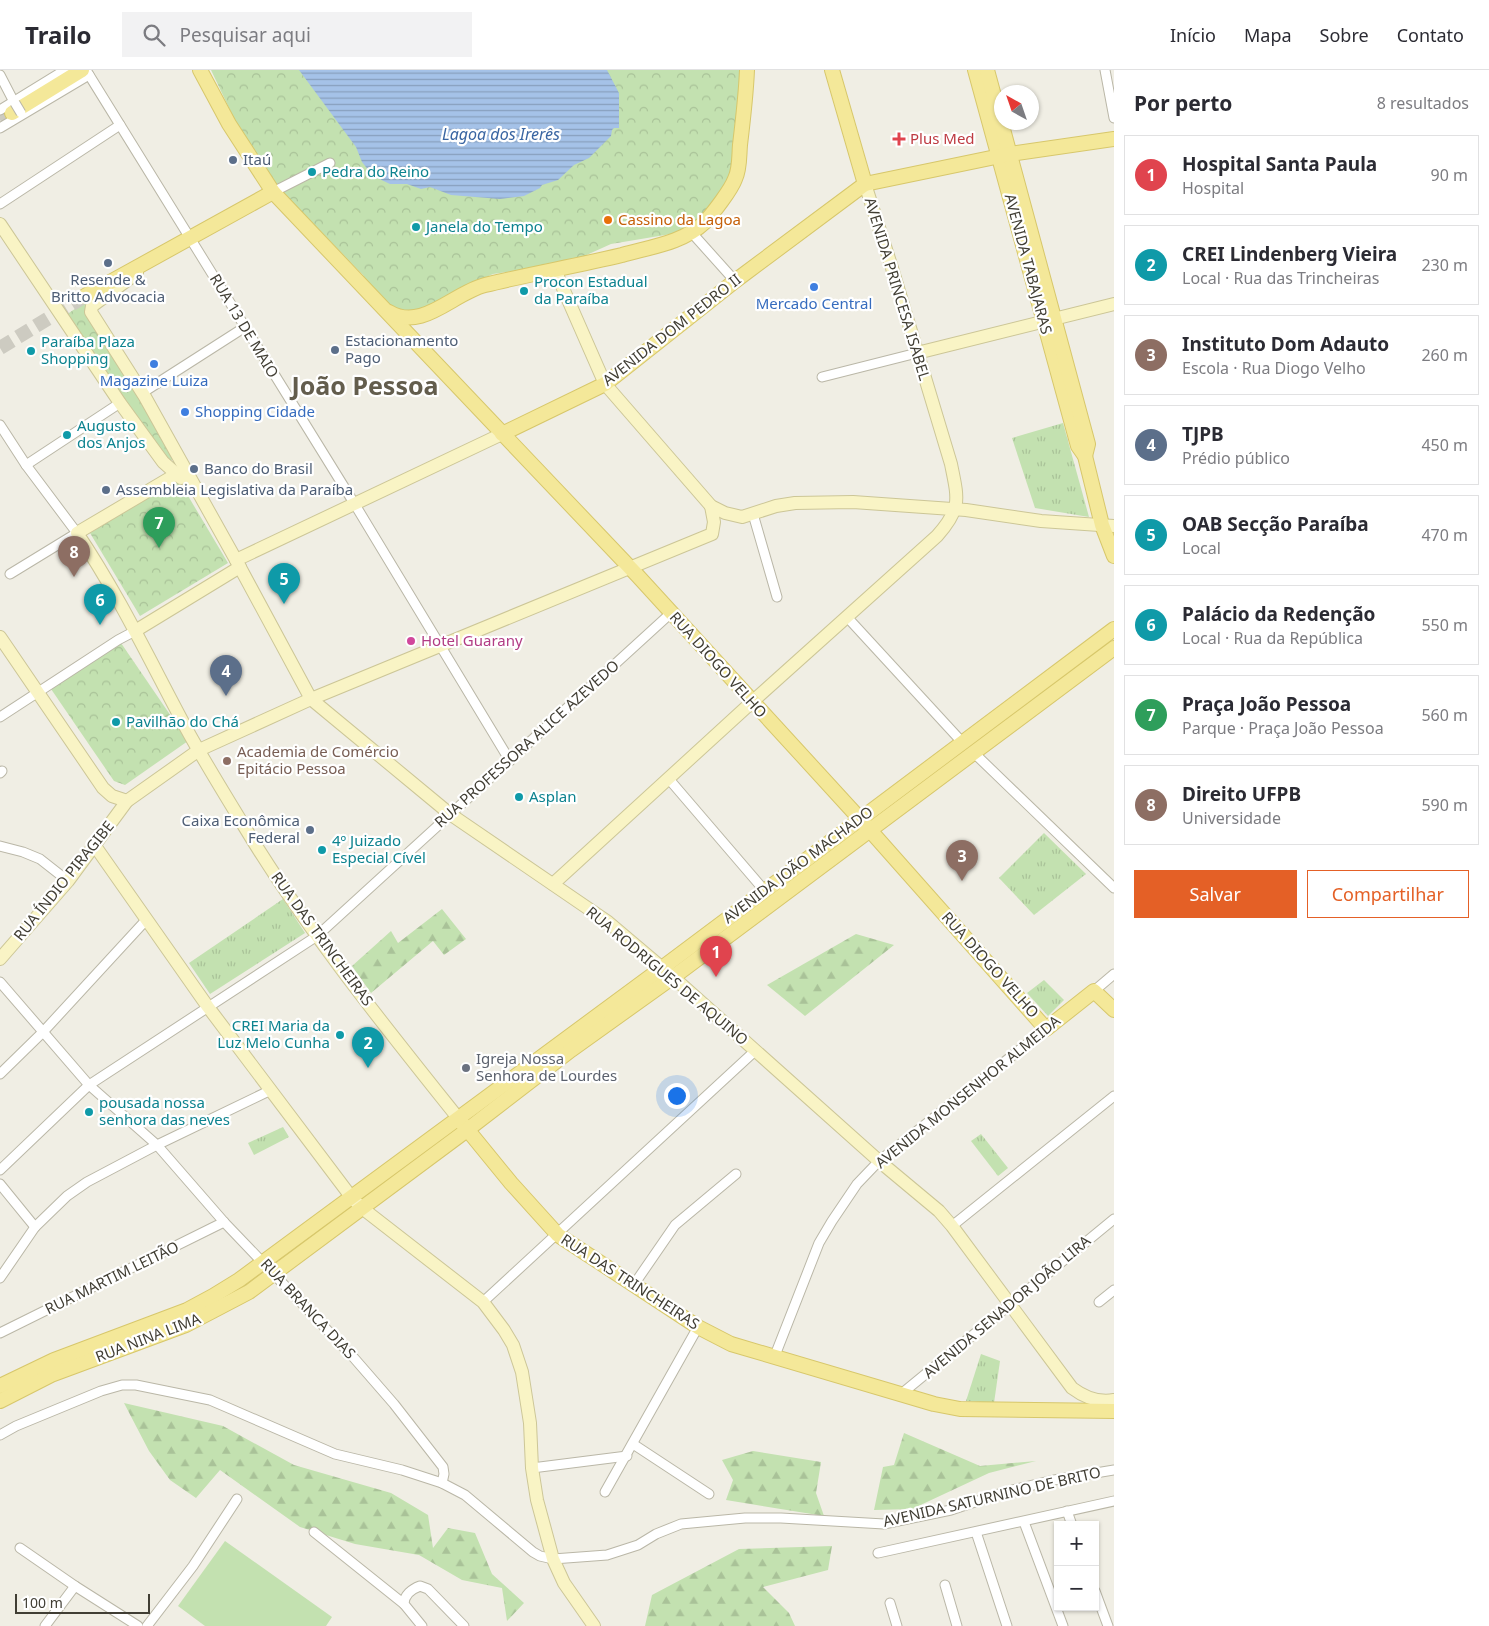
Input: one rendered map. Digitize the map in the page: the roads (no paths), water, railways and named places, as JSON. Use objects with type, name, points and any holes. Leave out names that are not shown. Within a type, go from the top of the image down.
[{"type":"main road","name":"RUA DIOGO VELHO","points":[[200,70],[229,124],[273,192],[631,568],[870,829],[1046,1029]]},
{"type":"main road","points":[[382,308],[398,318],[411,319],[429,314],[460,296],[483,286],[659,245],[692,233],[706,221],[735,179],[746,94],[747,70]]},
{"type":"main road","name":"AVENIDA PRINCESA ISABEL","points":[[832,70],[865,184]]},
{"type":"main road","name":"AVENIDA TABAJARAS","points":[[975,70],[1004,155],[1050,321],[1078,446],[1085,456],[1108,526],[1114,556]]},
{"type":"main road","name":"AVENIDA TABAJARAS","points":[[987,70],[1004,155]]},
{"type":"main road","points":[[12,108],[86,72]]},
{"type":"main road","name":"AVENIDA DOM PEDRO II","points":[[502,434],[605,384],[735,281],[865,184],[1004,155],[1114,139]]},
{"type":"main road","points":[[88,301],[172,248],[273,192]]},
{"type":"main road","name":"AVENIDA JOÃO MACHADO","points":[[352,1198],[1114,629]]},
{"type":"main road","name":"AVENIDA JOÃO MACHADO","points":[[362,1208],[571,1050],[673,977],[972,752],[1114,648]]},
{"type":"main road","points":[[1094,991],[1114,1010]]},
{"type":"main road","name":"AVENIDA MONSENHOR ALMEIDA","points":[[1046,1029],[1094,991]]},
{"type":"main road","name":"RUA DAS TRINCHEIRAS","points":[[458,1118],[511,1183],[558,1235],[698,1327],[731,1344],[900,1395],[960,1409],[1114,1411]]},
{"type":"main road","name":"RUA NINA LIMA","points":[[0,1386],[54,1360],[187,1310],[214,1296],[264,1263],[352,1198]]},
{"type":"main road","name":"RUA NINA LIMA","points":[[0,1401],[51,1375],[186,1325],[248,1292],[362,1208]]},
{"type":"street","points":[[0,76],[12,108],[66,70]]},
{"type":"street","points":[[1105,70],[1114,118]]},
{"type":"street","points":[[0,128],[86,72]]},
{"type":"street","name":"RUA 13 DE MAIO","points":[[86,72],[354,504],[510,761]]},
{"type":"street","points":[[0,204],[120,125]]},
{"type":"street","points":[[273,192],[330,163]]},
{"type":"street","name":"AVENIDA PRINCESA ISABEL","points":[[865,184],[951,464],[957,498],[955,509]]},
{"type":"street","points":[[0,224],[120,403],[162,462],[175,474],[193,486]]},
{"type":"street","points":[[692,233],[735,281]]},
{"type":"street","points":[[555,270],[605,384],[711,506],[725,513],[742,517],[785,504],[853,502],[955,509],[1041,521],[1108,526]]},
{"type":"street","points":[[88,301],[91,312],[142,393],[193,486]]},
{"type":"street","points":[[822,377],[1114,304]]},
{"type":"street","points":[[142,393],[244,327]]},
{"type":"street","points":[[26,465],[120,403]]},
{"type":"street","points":[[0,425],[26,465],[78,533]]},
{"type":"street","name":"AVENIDA DOM PEDRO II","points":[[136,631],[238,563],[354,504],[502,434]]},
{"type":"street","points":[[10,574],[175,474]]},
{"type":"street","name":"RUA RODRIGUES DE AQUINO","points":[[193,486],[238,563],[311,700],[450,814],[608,922],[673,977],[879,1161],[939,1211],[1072,1388],[1085,1397],[1094,1400],[1114,1400]]},
{"type":"street","name":"RUA ÍNDIO PIRAGIBE","points":[[0,959],[68,881],[127,801],[199,750],[311,700],[712,534],[714,522],[711,506]]},
{"type":"street","points":[[553,884],[937,536],[951,518],[955,509]]},
{"type":"street","points":[[753,514],[777,597]]},
{"type":"street","name":"RUA DAS TRINCHEIRAS","points":[[78,533],[102,570],[199,750],[285,891],[317,936],[458,1118]]},
{"type":"street","name":"RUA PROFESSORA ALICE AZEVEDO","points":[[0,1170],[89,1085],[317,936],[671,613]]},
{"type":"street","points":[[847,616],[962,742]]},
{"type":"street","points":[[0,717],[118,640],[136,631]]},
{"type":"street","points":[[0,637],[107,793],[127,801]]},
{"type":"street","points":[[972,752],[1114,888]]},
{"type":"street","points":[[668,778],[764,890]]},
{"type":"street","points":[[0,846],[40,858],[68,881]]},
{"type":"street","points":[[95,846],[208,1007],[352,1198],[362,1208],[482,1302],[496,1318],[512,1345],[522,1372],[530,1423],[532,1468],[537,1500],[553,1560],[564,1584],[594,1626]]},
{"type":"street","points":[[0,1074],[43,1032],[146,919]]},
{"type":"street","name":"AVENIDA MONSENHOR ALMEIDA","points":[[1094,991],[1114,974]]},
{"type":"street","name":"RUA BRANCA DIAS","points":[[0,982],[89,1085],[157,1145],[224,1222],[354,1358],[394,1404],[443,1466],[442,1483]]},
{"type":"street","name":"AVENIDA MONSENHOR ALMEIDA","points":[[774,1358],[819,1243],[857,1184],[879,1161],[1046,1029]]},
{"type":"street","points":[[482,1302],[558,1235],[756,1050]]},
{"type":"street","points":[[0,1278],[35,1227],[67,1196],[87,1182],[157,1145],[271,1090]]},
{"type":"street","points":[[952,1226],[1114,1096]]},
{"type":"street","points":[[633,1286],[675,1225],[736,1174]]},
{"type":"street","points":[[0,1184],[35,1227]]},
{"type":"street","name":"AVENIDA SENADOR JOÃO LIRA","points":[[900,1395],[1114,1219]]},
{"type":"street","name":"RUA MARTIM LEITÃO","points":[[0,1333],[224,1222]]},
{"type":"street","points":[[1099,1302],[1114,1290]]},
{"type":"street","points":[[605,1492],[698,1327]]},
{"type":"street","name":"AVENIDA SATURNINO DE BRITO","points":[[0,1435],[16,1426],[101,1391],[122,1385],[136,1384],[210,1400],[335,1454],[402,1470],[442,1483],[465,1495],[534,1552],[553,1560],[589,1558],[618,1552],[681,1524],[745,1518],[781,1518],[884,1524],[952,1510],[1054,1480],[1114,1470]]},
{"type":"street","points":[[633,1444],[709,1494]]},
{"type":"street","points":[[532,1468],[627,1456]]},
{"type":"street","points":[[147,1626],[192,1566],[237,1499]]},
{"type":"street","points":[[878,1553],[1114,1501]]},
{"type":"street","points":[[1067,1511],[1071,1521]]},
{"type":"street","points":[[1024,1522],[1064,1626]]},
{"type":"street","points":[[314,1532],[404,1604],[417,1624]]},
{"type":"street","points":[[976,1532],[1007,1626]]},
{"type":"street","points":[[20,1548],[138,1626]]},
{"type":"street","points":[[945,1585],[957,1626]]},
{"type":"street","points":[[45,1626],[75,1586]]},
{"type":"street","points":[[404,1604],[404,1599],[417,1586],[423,1586],[464,1626]]},
{"type":"street","points":[[1099,1602],[1108,1626]]},
{"type":"street","points":[[890,1603],[897,1626]]},
{"type":"water","name":"Lagoa dos Irerês","points":[[299,70],[607,70],[619,93],[619,128],[612,130],[611,136],[589,158],[574,165],[558,180],[542,185],[540,188],[524,196],[500,199],[451,195],[430,187],[421,189],[407,184],[390,184],[373,176],[362,162],[356,147]]},
{"type":"tunnel","points":[[0,120],[12,113]]},
{"type":"tunnel","points":[[0,348],[85,296]]},
{"type":"place","name":"Plus Med","points":[[899,139]]},
{"type":"place","name":"Itaú","points":[[233,160]]},
{"type":"place","name":"Pedra do Reino","points":[[312,172]]},
{"type":"place","name":"Cassino da Lagoa","points":[[608,220]]},
{"type":"place","name":"Janela do Tempo","points":[[416,227]]},
{"type":"place","name":"Resende & Britto Advocacia","points":[[108,263]]},
{"type":"place","name":"Mercado Central","points":[[814,287]]},
{"type":"place","name":"Procon Estadual da Paraíba","points":[[524,291]]},
{"type":"place","name":"Estacionamento Pago","points":[[335,350]]},
{"type":"place","name":"Paraíba Plaza Shopping","points":[[31,351]]},
{"type":"place","name":"Magazine Luiza","points":[[154,364]]},
{"type":"place","name":"Shopping Cidade","points":[[185,412]]},
{"type":"place","name":"Augusto dos Anjos","points":[[67,435]]},
{"type":"place","name":"Banco do Brasil","points":[[194,469]]},
{"type":"place","name":"Assembleia Legislativa da Paraíba","points":[[106,490]]},
{"type":"place","name":"Praça João Pessoa","points":[[159,548]]},
{"type":"place","name":"Direito UFPB","points":[[74,577]]},
{"type":"place","name":"OAB Secção Paraíba","points":[[284,604]]},
{"type":"place","name":"Palácio da Redenção","points":[[100,625]]},
{"type":"place","name":"Hotel Guarany","points":[[411,641]]},
{"type":"place","name":"TJPB","points":[[226,696]]},
{"type":"place","name":"Pavilhão do Chá","points":[[116,722]]},
{"type":"place","name":"Academia de Comércio Epitácio Pessoa","points":[[227,761]]},
{"type":"place","name":"Asplan","points":[[519,797]]},
{"type":"place","name":"Caixa Econômica Federal","points":[[310,830]]},
{"type":"place","name":"4º Juizado Especial Cível","points":[[322,850]]},
{"type":"place","name":"Instituto Dom Adauto","points":[[962,881]]},
{"type":"place","name":"Hospital Santa Paula","points":[[716,977]]},
{"type":"place","name":"CREI Maria da Luz Melo Cunha","points":[[340,1035]]},
{"type":"place","name":"CREI Lindenberg Vieira","points":[[368,1068]]},
{"type":"place","name":"Igreja Nossa Senhora de Lourdes","points":[[466,1068]]},
{"type":"place","name":"pousada nossa senhora das neves","points":[[89,1112]]},
{"type":"district","name":"João Pessoa","points":[[365,386]]}]
